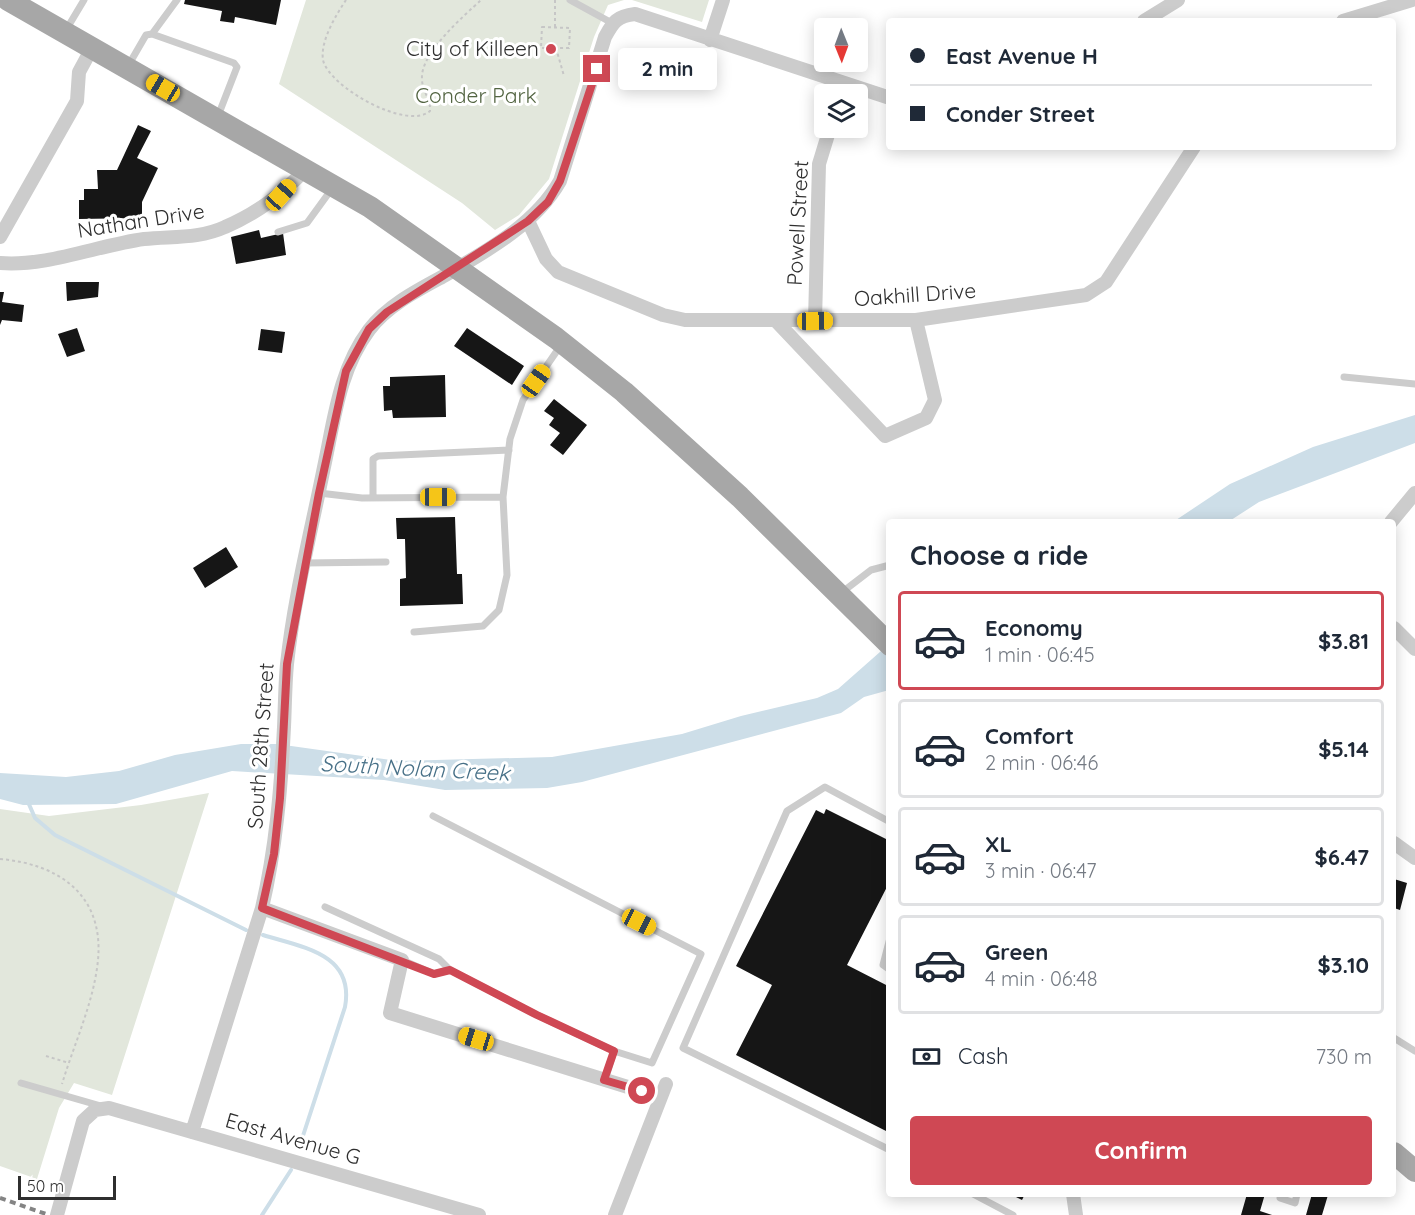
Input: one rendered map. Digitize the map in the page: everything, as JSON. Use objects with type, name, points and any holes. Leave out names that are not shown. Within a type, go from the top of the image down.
[{"type":"main road","points":[[8,0],[306,168],[459,267],[624,392],[740,497],[886,641]]},
{"type":"main road","points":[[1396,1155],[1415,1171]]},
{"type":"street","points":[[710,40],[723,0]]},
{"type":"street","points":[[1149,18],[1178,0]]},
{"type":"street","points":[[1353,18],[1412,0]]},
{"type":"street","points":[[612,22],[621,15],[635,14],[828,84]]},
{"type":"street","name":"South 28th Street","points":[[192,1132],[262,908],[274,854],[280,798],[287,664],[304,563],[346,371],[369,329],[387,312],[528,221],[548,202],[560,181],[612,22]]},
{"type":"street","points":[[0,237],[77,101],[79,72],[92,48]]},
{"type":"street","points":[[868,94],[886,97]]},
{"type":"street","name":"Powell Street","points":[[815,321],[819,164],[827,138]]},
{"type":"street","name":"Oakhill Drive","points":[[528,221],[546,259],[558,272],[663,315],[685,320],[777,322],[916,320],[1086,295],[1097,290],[1106,282],[1192,150]]},
{"type":"street","name":"Nathan Drive","points":[[0,263],[25,262],[144,239],[198,236],[224,228],[281,195],[306,168]]},
{"type":"street","points":[[777,322],[885,436],[926,418],[935,400],[916,320]]},
{"type":"street","points":[[1393,519],[1415,493]]},
{"type":"street","points":[[1396,630],[1415,649]]},
{"type":"street","points":[[1396,844],[1415,858]]},
{"type":"street","points":[[262,908],[402,960],[390,1012],[604,1080],[663,1091],[615,1215]]},
{"type":"street","points":[[57,1215],[81,1127],[86,1117],[102,1109]]},
{"type":"street","name":"East Avenue G","points":[[102,1109],[192,1132],[479,1215]]},
{"type":"street","points":[[1073,1197],[1076,1215]]},
{"type":"lane","points":[[65,32],[84,0]]},
{"type":"lane","points":[[152,34],[177,0]]},
{"type":"lane","points":[[570,0],[612,22]]},
{"type":"lane","points":[[127,68],[146,35],[152,34],[234,63],[237,67],[217,118]]},
{"type":"lane","points":[[278,232],[307,223],[334,185]]},
{"type":"lane","points":[[414,632],[483,626],[499,610],[507,575],[504,497],[509,450],[523,400],[562,343]]},
{"type":"lane","points":[[1344,377],[1415,384]]},
{"type":"lane","points":[[374,498],[372,466],[373,459],[378,456],[509,450]]},
{"type":"lane","points":[[319,493],[374,498],[504,497]]},
{"type":"lane","points":[[304,563],[386,562]]},
{"type":"lane","points":[[839,594],[871,570],[886,566]]},
{"type":"lane","points":[[886,820],[825,787],[788,811],[683,1048],[886,1148]]},
{"type":"lane","points":[[325,907],[439,959],[450,970],[537,1015],[614,1051],[652,1063],[701,954],[433,816]]},
{"type":"lane","points":[[402,960],[434,974],[450,970]]},
{"type":"lane","points":[[1396,1039],[1415,1051]]},
{"type":"lane","points":[[604,1080],[614,1051]]},
{"type":"lane","points":[[21,1083],[102,1109]]},
{"type":"lane","points":[[980,1197],[1013,1215]]},
{"type":"lane","points":[[1280,1197],[1295,1203],[1297,1197]]},
{"type":"path","points":[[346,0],[328,32],[323,59],[329,73],[371,104],[398,115],[415,118],[424,117],[430,111],[431,103],[422,79],[426,63],[440,42],[482,0]]},
{"type":"path","points":[[555,0],[555,27]]},
{"type":"path","points":[[542,27],[570,28],[569,48],[556,48],[541,48],[542,27]]},
{"type":"path","points":[[556,48],[564,76]]},
{"type":"path","points":[[0,859],[25,861],[59,874],[82,897],[96,927],[98,945],[96,972],[62,1084]]},
{"type":"path","points":[[46,1056],[69,1064]]},
{"type":"green space","name":"Conder Park","points":[[306,0],[624,0],[608,5],[594,37],[549,179],[519,215],[495,230],[462,203],[279,84]]},
{"type":"green space","points":[[632,0],[709,0],[702,22]]},
{"type":"green space","points":[[209,793],[112,1095],[74,1083],[59,1108],[37,1179],[0,1166],[0,809],[49,816],[141,805]]},
{"type":"water","points":[[1415,415],[1415,443],[1259,502],[1233,519],[1178,519],[1230,484],[1313,447]]},
{"type":"water","name":"South Nolan Creek","points":[[886,647],[886,691],[864,697],[841,713],[582,782],[547,788],[445,790],[384,780],[232,771],[116,804],[23,805],[0,799],[0,773],[66,777],[119,771],[175,755],[241,744],[277,744],[398,761],[552,757],[682,734],[741,716],[817,698],[838,689]]},
{"type":"building","points":[[185,0],[281,0],[276,25],[235,17],[234,23],[220,21],[222,11],[184,4]]},
{"type":"building","points":[[138,125],[151,131],[137,158],[158,168],[142,202],[142,218],[79,219],[79,200],[84,200],[84,189],[98,189],[97,170],[117,170]]},
{"type":"building","points":[[259,230],[261,238],[283,233],[286,255],[236,264],[231,237]]},
{"type":"building","points":[[66,282],[99,282],[98,297],[67,301]]},
{"type":"building","points":[[0,292],[4,292],[2,302],[24,305],[22,322],[2,320],[0,325]]},
{"type":"building","points":[[77,328],[85,351],[67,357],[58,334]]},
{"type":"building","points":[[467,328],[524,366],[512,385],[454,346]]},
{"type":"building","points":[[261,329],[285,332],[282,353],[258,350]]},
{"type":"building","points":[[445,375],[446,417],[393,418],[392,410],[384,411],[383,386],[390,386],[390,377]]},
{"type":"building","points":[[554,399],[587,425],[563,455],[550,445],[560,433],[549,425],[554,418],[544,411]]},
{"type":"building","points":[[455,517],[457,574],[462,574],[463,604],[400,606],[400,579],[406,578],[405,539],[397,539],[396,518]]},
{"type":"building","points":[[226,547],[238,567],[205,588],[193,568]]},
{"type":"building","points":[[826,809],[886,839],[886,889],[847,965],[886,985],[886,1131],[736,1055],[772,985],[736,966],[816,810],[824,814]]},
{"type":"building","points":[[1396,880],[1407,883],[1400,910],[1396,909]]},
{"type":"building","points":[[1246,1197],[1264,1197],[1260,1211],[1272,1215],[1241,1215]]},
{"type":"building","points":[[1311,1197],[1327,1197],[1322,1215],[1306,1215]]},
{"type":"waterway","points":[[28,802],[35,818],[55,835],[246,930]]},
{"type":"waterway","points":[[263,935],[322,955],[342,975],[346,989],[345,1007],[299,1148]]},
{"type":"waterway","points":[[262,1215],[291,1170]]},
{"type":"railway","points":[[0,1198],[49,1215]]},
{"type":"place","name":"City of Killeen","points":[[551,49]]},
{"type":"route","points":[[597,69],[560,181],[548,202],[528,221],[387,312],[369,329],[346,371],[304,563],[290,642],[285,683],[280,798],[274,854],[262,908],[434,974],[450,970],[537,1015],[614,1051],[604,1080],[642,1091]]}]
